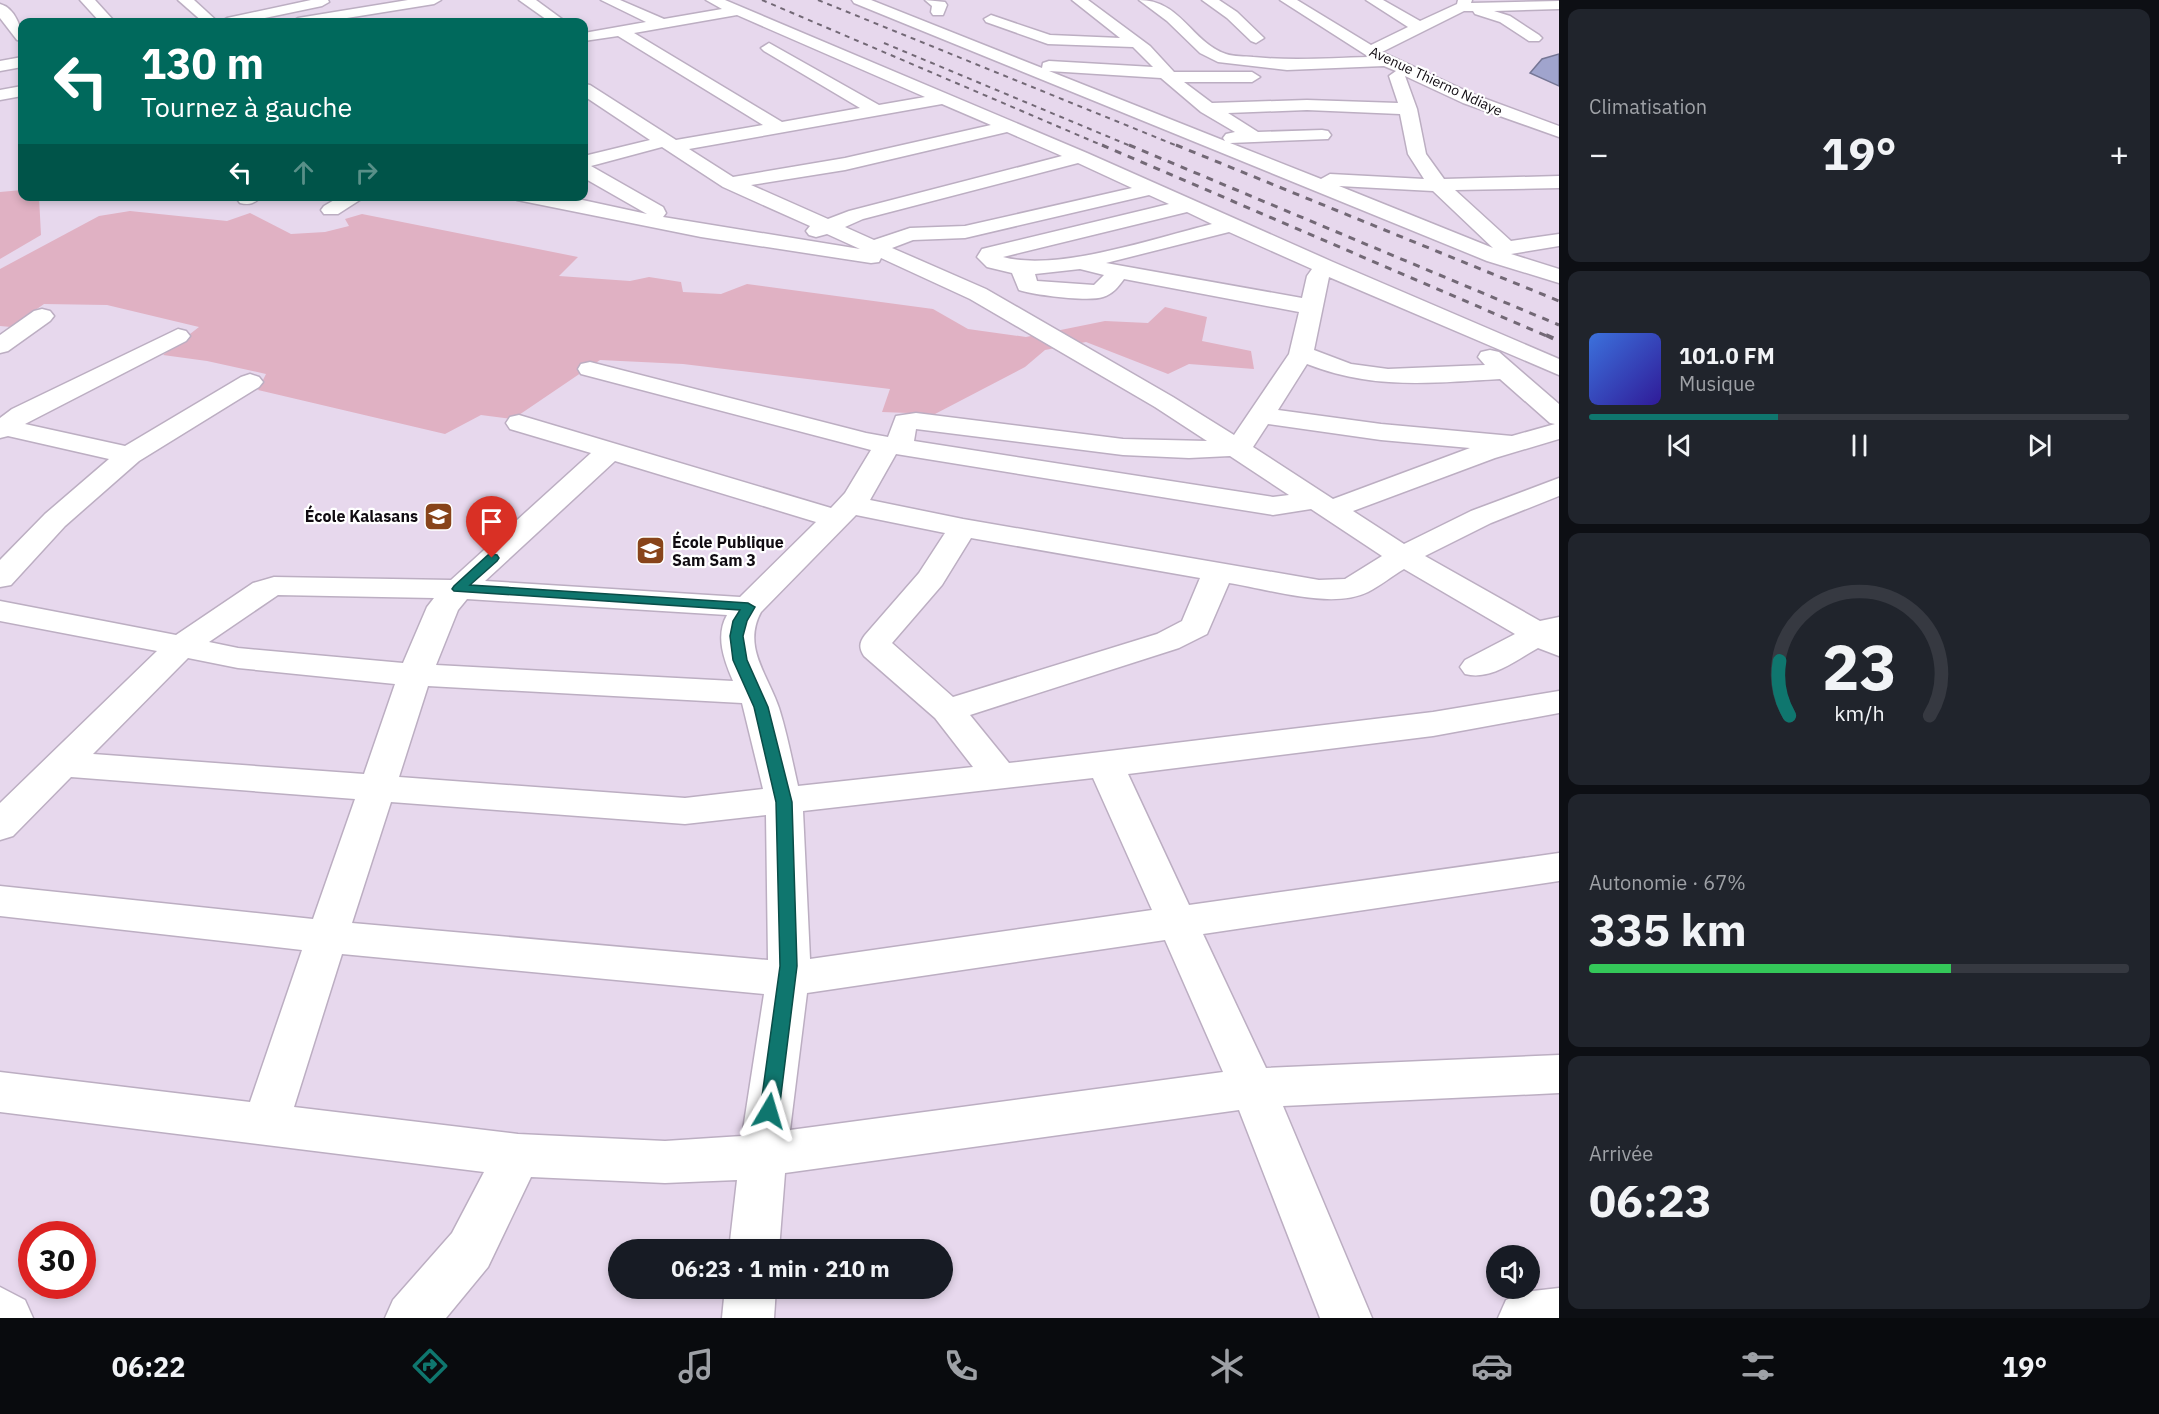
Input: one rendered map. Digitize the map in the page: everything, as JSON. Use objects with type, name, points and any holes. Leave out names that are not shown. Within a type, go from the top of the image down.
[{"type":"street","points":[[87,0],[104,18]]},
{"type":"street","points":[[185,0],[206,18]]},
{"type":"street","points":[[291,15],[328,0]]},
{"type":"street","points":[[373,0],[407,18]]},
{"type":"street","points":[[264,18],[387,9],[434,0]]},
{"type":"street","points":[[526,0],[553,18]]},
{"type":"street","points":[[608,0],[661,23]]},
{"type":"street","points":[[713,0],[1080,157],[1325,267],[1559,368]]},
{"type":"street","points":[[859,0],[1304,178],[1559,276]]},
{"type":"street","points":[[1079,0],[1137,43],[1168,75],[1203,105],[1254,137]]},
{"type":"street","points":[[1146,0],[1172,18],[1214,55],[1240,62],[1392,69]]},
{"type":"street","points":[[1209,0],[1232,15],[1256,38]]},
{"type":"street","name":"Avenue Thierno Ndiaye","points":[[1287,0],[1392,69],[1418,76],[1504,113],[1559,132]]},
{"type":"street","points":[[1373,0],[1419,27]]},
{"type":"street","points":[[1369,52],[1465,5],[1559,5]]},
{"type":"street","points":[[1465,5],[1505,19],[1534,38]]},
{"type":"street","points":[[1538,5],[1559,14]]},
{"type":"street","points":[[0,8],[18,32]]},
{"type":"street","points":[[588,36],[737,11]]},
{"type":"street","points":[[984,50],[992,42],[989,13],[1048,39],[1137,43]]},
{"type":"street","points":[[620,30],[779,127]]},
{"type":"street","points":[[0,41],[18,38]]},
{"type":"street","points":[[625,49],[646,44]]},
{"type":"street","points":[[769,48],[877,111]]},
{"type":"street","points":[[0,66],[18,63]]},
{"type":"street","points":[[1017,63],[1168,75],[1300,77],[1392,69]]},
{"type":"street","points":[[1287,65],[1300,77]]},
{"type":"street","points":[[1392,69],[1408,109],[1415,151],[1438,185],[1501,252]]},
{"type":"street","points":[[0,95],[18,92]]},
{"type":"street","points":[[588,92],[730,183],[978,294],[1164,402],[1232,448],[1403,556],[1552,635]]},
{"type":"street","points":[[588,161],[669,144],[941,99]]},
{"type":"street","points":[[1123,105],[1172,103],[1408,109]]},
{"type":"street","points":[[730,183],[844,164],[1008,127]]},
{"type":"street","points":[[1209,139],[1322,135]]},
{"type":"street","points":[[784,246],[855,215],[1080,157]]},
{"type":"street","points":[[588,172],[657,212],[644,220]]},
{"type":"street","points":[[1304,178],[1438,185],[1559,182]]},
{"type":"street","points":[[874,247],[910,234],[964,232],[1151,189]]},
{"type":"street","points":[[331,210],[347,201]]},
{"type":"street","points":[[563,201],[644,220],[784,246],[903,261]]},
{"type":"street","points":[[1188,206],[988,255],[994,262],[1022,269],[1075,264],[1231,225]]},
{"type":"street","points":[[1501,252],[1559,240]]},
{"type":"street","points":[[1075,264],[1311,307]]},
{"type":"street","points":[[755,1239],[763,1155],[789,966],[784,802],[761,707],[740,660],[737,636],[740,621],[748,607],[857,498],[893,446],[904,423],[916,421],[1123,447],[1190,450],[1232,448],[1244,441],[1301,354],[1318,276],[1325,267]]},
{"type":"street","points":[[1022,269],[1027,285],[1033,287],[1092,292],[1105,288],[1119,271]]},
{"type":"street","points":[[1436,315],[1559,417]]},
{"type":"street","points":[[0,346],[42,316]]},
{"type":"street","points":[[1,428],[21,415],[178,336]]},
{"type":"street","points":[[1301,354],[1347,370],[1370,374],[1418,376],[1505,371]]},
{"type":"street","points":[[590,369],[893,446],[1273,506],[1322,505],[1511,444],[1559,431]]},
{"type":"street","points":[[0,578],[55,520],[129,455],[250,382]]},
{"type":"street","points":[[1261,415],[1391,434],[1511,444]]},
{"type":"street","points":[[519,423],[610,451],[843,512],[963,528],[1319,590],[1341,590],[1356,585],[1403,556],[1481,518],[1559,486]]},
{"type":"street","points":[[1,428],[129,455]]},
{"type":"street","points":[[265,1124],[415,675],[443,607],[459,589],[610,451]]},
{"type":"street","points":[[963,528],[931,578],[876,642],[876,649],[947,710],[1000,777]]},
{"type":"street","points":[[947,710],[1168,641],[1188,632],[1196,627],[1218,572]]},
{"type":"street","points":[[0,826],[180,647],[264,590],[274,586],[459,589],[748,607]]},
{"type":"street","points":[[0,611],[238,658],[415,675],[754,693]]},
{"type":"street","points":[[1477,667],[1552,635]]},
{"type":"street","points":[[60,764],[685,811],[1000,777],[1433,724],[1559,702]]},
{"type":"street","points":[[1105,764],[1253,1088],[1346,1318]]},
{"type":"street","points":[[0,901],[329,937],[786,979],[1559,867]]},
{"type":"street","points":[[0,1092],[518,1155],[665,1162],[725,1160],[1253,1088],[1559,1074]]},
{"type":"street","points":[[411,1318],[470,1250],[518,1155]]},
{"type":"street","points":[[748,1318],[750,1299]]},
{"type":"street","points":[[0,1313],[7,1318]]},
{"type":"street","points":[[1524,1318],[1559,1314]]},
{"type":"shaded area","points":[[18,190],[18,201],[39,201],[41,235],[0,259],[0,192]]},
{"type":"shaded area","points":[[130,211],[227,221],[250,213],[291,234],[325,232],[349,226],[345,219],[362,214],[578,257],[559,276],[630,281],[649,277],[681,282],[683,292],[721,294],[747,284],[933,309],[968,329],[1026,337],[1105,321],[1148,323],[1165,307],[1207,317],[1202,341],[1251,351],[1254,369],[1189,364],[1168,374],[1086,342],[1045,350],[1025,367],[935,414],[882,412],[890,389],[683,364],[600,360],[513,419],[481,415],[445,434],[258,390],[266,374],[207,361],[163,355],[199,327],[107,305],[44,304],[11,327],[0,326],[0,269],[99,216]]},
{"type":"water","points":[[1559,54],[1559,86],[1530,73],[1542,59]]},
{"type":"railway","points":[[762,0],[1106,147]]},
{"type":"railway","points":[[818,0],[1180,147]]},
{"type":"railway","points":[[884,43],[1133,147]]},
{"type":"railway","points":[[1102,145],[1549,337]]},
{"type":"railway","points":[[1129,145],[1559,325]]},
{"type":"railway","points":[[1176,145],[1559,301]]},
{"type":"railway","points":[[1546,335],[1559,341]]},
{"type":"place","name":"École Kalasans","points":[[439,516]]},
{"type":"place","name":"École Publique Sam Sam 3","points":[[651,551]]},
{"type":"route","points":[[492,558],[459,589],[748,607],[740,621],[737,636],[740,660],[761,707],[784,802],[789,966],[769,1111]]}]
